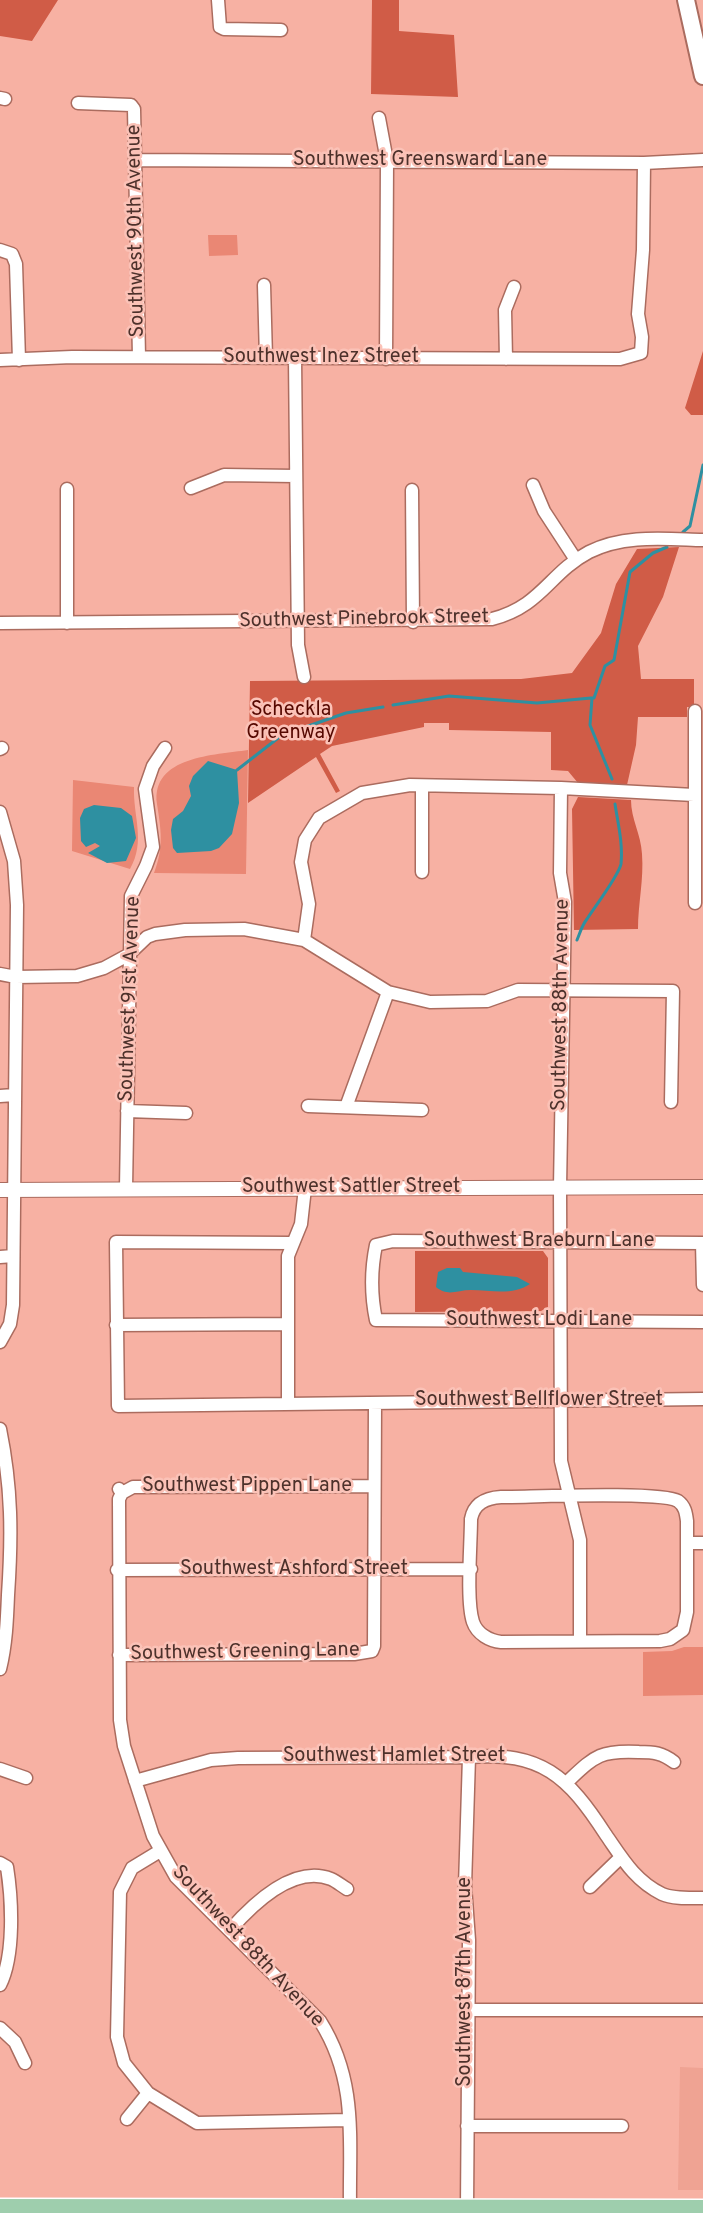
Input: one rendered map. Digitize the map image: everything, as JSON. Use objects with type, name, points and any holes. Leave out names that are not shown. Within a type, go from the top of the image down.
[{"type":"main road","points":[[686,0],[703,76]]},
{"type":"main road","points":[[0,2208],[703,2209]]},
{"type":"street","points":[[218,0],[220,27],[228,31],[281,30]]},
{"type":"street","name":"Southwest 90th Avenue","points":[[78,103],[131,105],[135,116],[139,357]]},
{"type":"street","points":[[379,118],[387,161],[386,359]]},
{"type":"street","name":"Southwest Greensward Lane","points":[[137,160],[644,163],[703,160]]},
{"type":"street","name":"Southwest Inez Street","points":[[0,360],[139,357],[620,359],[641,353],[642,338],[638,314],[643,250],[644,163]]},
{"type":"street","points":[[0,250],[12,255],[16,264],[19,360]]},
{"type":"street","points":[[264,285],[266,358]]},
{"type":"street","points":[[506,359],[505,310],[514,287]]},
{"type":"street","points":[[295,358],[298,658],[304,677]]},
{"type":"street","points":[[191,488],[224,475],[295,476]]},
{"type":"street","points":[[533,485],[544,512],[576,560]]},
{"type":"street","points":[[66,623],[67,489]]},
{"type":"street","points":[[412,490],[413,622]]},
{"type":"street","name":"Southwest Pinebrook Street","points":[[0,624],[483,620],[506,615],[529,604],[576,560],[600,547],[626,541],[703,540]]},
{"type":"street","points":[[695,711],[695,903]]},
{"type":"street","name":"Southwest 91st Avenue","points":[[126,1188],[128,956],[131,896],[153,847],[145,789],[153,766],[165,748]]},
{"type":"street","points":[[304,940],[309,904],[302,856],[308,835],[319,818],[362,793],[384,787],[422,786],[561,788],[694,795]]},
{"type":"street","points":[[422,786],[422,872]]},
{"type":"street","name":"Southwest 88th Avenue","points":[[561,788],[560,873],[565,903],[560,1187],[561,1461],[580,1540],[580,1641]]},
{"type":"street","points":[[0,812],[4,836],[16,874],[14,1095],[7,1190],[14,1256],[12,1314],[0,1342]]},
{"type":"street","points":[[0,974],[16,977],[77,976],[104,968],[128,956],[147,937],[185,930],[244,929],[304,940],[388,992],[430,1002],[487,1001],[518,990],[673,990],[671,1102]]},
{"type":"street","points":[[346,1107],[388,992]]},
{"type":"street","points":[[0,1096],[14,1095]]},
{"type":"street","points":[[308,1106],[422,1110]]},
{"type":"street","points":[[127,1111],[186,1113]]},
{"type":"street","name":"Southwest Sattler Street","points":[[7,1190],[703,1187]]},
{"type":"street","points":[[288,1403],[288,1256],[301,1224],[305,1188]]},
{"type":"street","name":"Southwest Braeburn Lane","points":[[376,1320],[373,1293],[376,1245],[393,1241],[702,1244]]},
{"type":"street","points":[[291,1244],[116,1242],[118,1406],[375,1403],[374,1569]]},
{"type":"street","points":[[702,1244],[703,1285]]},
{"type":"street","points":[[0,1257],[14,1256]]},
{"type":"street","name":"Southwest Lodi Lane","points":[[376,1320],[703,1322]]},
{"type":"street","points":[[116,1324],[288,1324]]},
{"type":"street","name":"Southwest Bellflower Street","points":[[375,1403],[703,1399]]},
{"type":"street","points":[[0,1430],[11,1493],[12,1534],[7,1619],[0,1669]]},
{"type":"street","name":"Southwest Pippen Lane","points":[[121,1491],[133,1486],[374,1486]]},
{"type":"street","name":"Southwest 88th Avenue","points":[[121,1491],[118,1506],[117,1570],[121,1732],[135,1781],[160,1851],[176,1877],[320,2021],[333,2041],[342,2063],[347,2088],[350,2207]]},
{"type":"street","points":[[501,1497],[569,1497],[672,1499],[685,1508],[687,1620],[680,1633],[660,1641],[501,1642],[485,1637],[473,1623],[472,1514],[482,1501],[501,1497]]},
{"type":"street","points":[[687,1543],[703,1542]]},
{"type":"street","name":"Southwest Greening Lane","points":[[119,1655],[354,1654],[372,1651],[374,1646],[374,1569]]},
{"type":"street","name":"Southwest Ashford Street","points":[[117,1570],[471,1569]]},
{"type":"street","points":[[566,1783],[588,1762],[609,1750],[661,1752],[674,1762]]},
{"type":"street","name":"Southwest Hamlet Street","points":[[135,1781],[211,1760],[238,1758],[496,1755],[520,1757],[553,1772],[566,1783],[606,1833],[620,1858],[643,1883],[665,1895],[703,1898]]},
{"type":"street","name":"Southwest 87th Avenue","points":[[467,2207],[469,1930],[465,1886],[469,1757]]},
{"type":"street","points":[[0,1769],[26,1778]]},
{"type":"street","points":[[160,1851],[132,1868],[120,1892],[119,2050],[124,2063],[148,2092],[197,2122],[348,2120]]},
{"type":"street","points":[[590,1887],[620,1858]]},
{"type":"street","points":[[0,1863],[7,1867],[11,1892],[9,1947],[0,1985]]},
{"type":"street","points":[[230,1929],[266,1893],[292,1881],[330,1878],[347,1889]]},
{"type":"street","points":[[468,2010],[703,2010]]},
{"type":"street","points":[[0,2028],[15,2042],[25,2063]]},
{"type":"street","points":[[127,2119],[148,2092]]},
{"type":"street","points":[[467,2126],[622,2126]]},
{"type":"shaded area","points":[[208,235],[237,235],[238,255],[209,256]]},
{"type":"shaded area","points":[[248,750],[246,874],[154,873],[160,847],[158,788],[164,776],[174,767],[188,761]]},
{"type":"shaded area","points":[[73,780],[134,787],[138,839],[135,859],[130,869],[72,851]]},
{"type":"shaded area","points":[[684,1647],[703,1647],[703,1695],[643,1696],[643,1652],[672,1651]]},
{"type":"shaded area","points":[[680,2067],[703,2068],[703,2190],[678,2190]]},
{"type":"green space","points":[[0,0],[58,0],[32,41],[0,36]]},
{"type":"green space","points":[[372,0],[399,0],[399,31],[454,35],[458,97],[371,94]]},
{"type":"green space","points":[[703,351],[703,415],[691,415],[685,408]]},
{"type":"green space","name":"Scheckla Greenway","points":[[679,547],[663,597],[638,646],[641,679],[694,679],[694,707],[687,707],[687,717],[638,717],[636,745],[627,785],[578,783],[568,771],[551,770],[551,732],[449,730],[449,723],[424,723],[424,727],[332,746],[320,754],[340,791],[336,793],[316,757],[248,803],[250,681],[521,679],[572,673],[601,633],[616,584],[637,549]]},
{"type":"green space","points":[[578,797],[631,800],[642,854],[638,929],[574,930],[572,809]]},
{"type":"green space","points":[[415,1251],[543,1251],[548,1258],[548,1307],[541,1311],[415,1312]]},
{"type":"water","points":[[208,761],[237,770],[239,803],[232,834],[219,848],[211,851],[177,853],[173,848],[171,830],[173,819],[183,811],[191,796],[189,786],[193,776]]},
{"type":"water","points":[[94,805],[121,808],[132,816],[136,838],[126,861],[107,863],[88,853],[100,846],[95,843],[86,847],[81,841],[80,818],[84,809]]},
{"type":"water","points":[[447,1268],[460,1268],[463,1272],[517,1277],[530,1284],[516,1290],[501,1292],[471,1290],[445,1292],[436,1287],[438,1272]]},
{"type":"waterway","points":[[683,532],[690,526],[703,465]]},
{"type":"waterway","points":[[612,779],[590,725],[592,698],[594,698],[605,666],[614,660],[630,572],[653,553],[667,547]]},
{"type":"waterway","points":[[393,705],[449,696],[537,703],[591,698]]},
{"type":"waterway","points":[[237,770],[282,735],[346,713],[383,707]]},
{"type":"waterway","points":[[577,940],[584,924],[621,864],[621,841],[615,804]]}]
